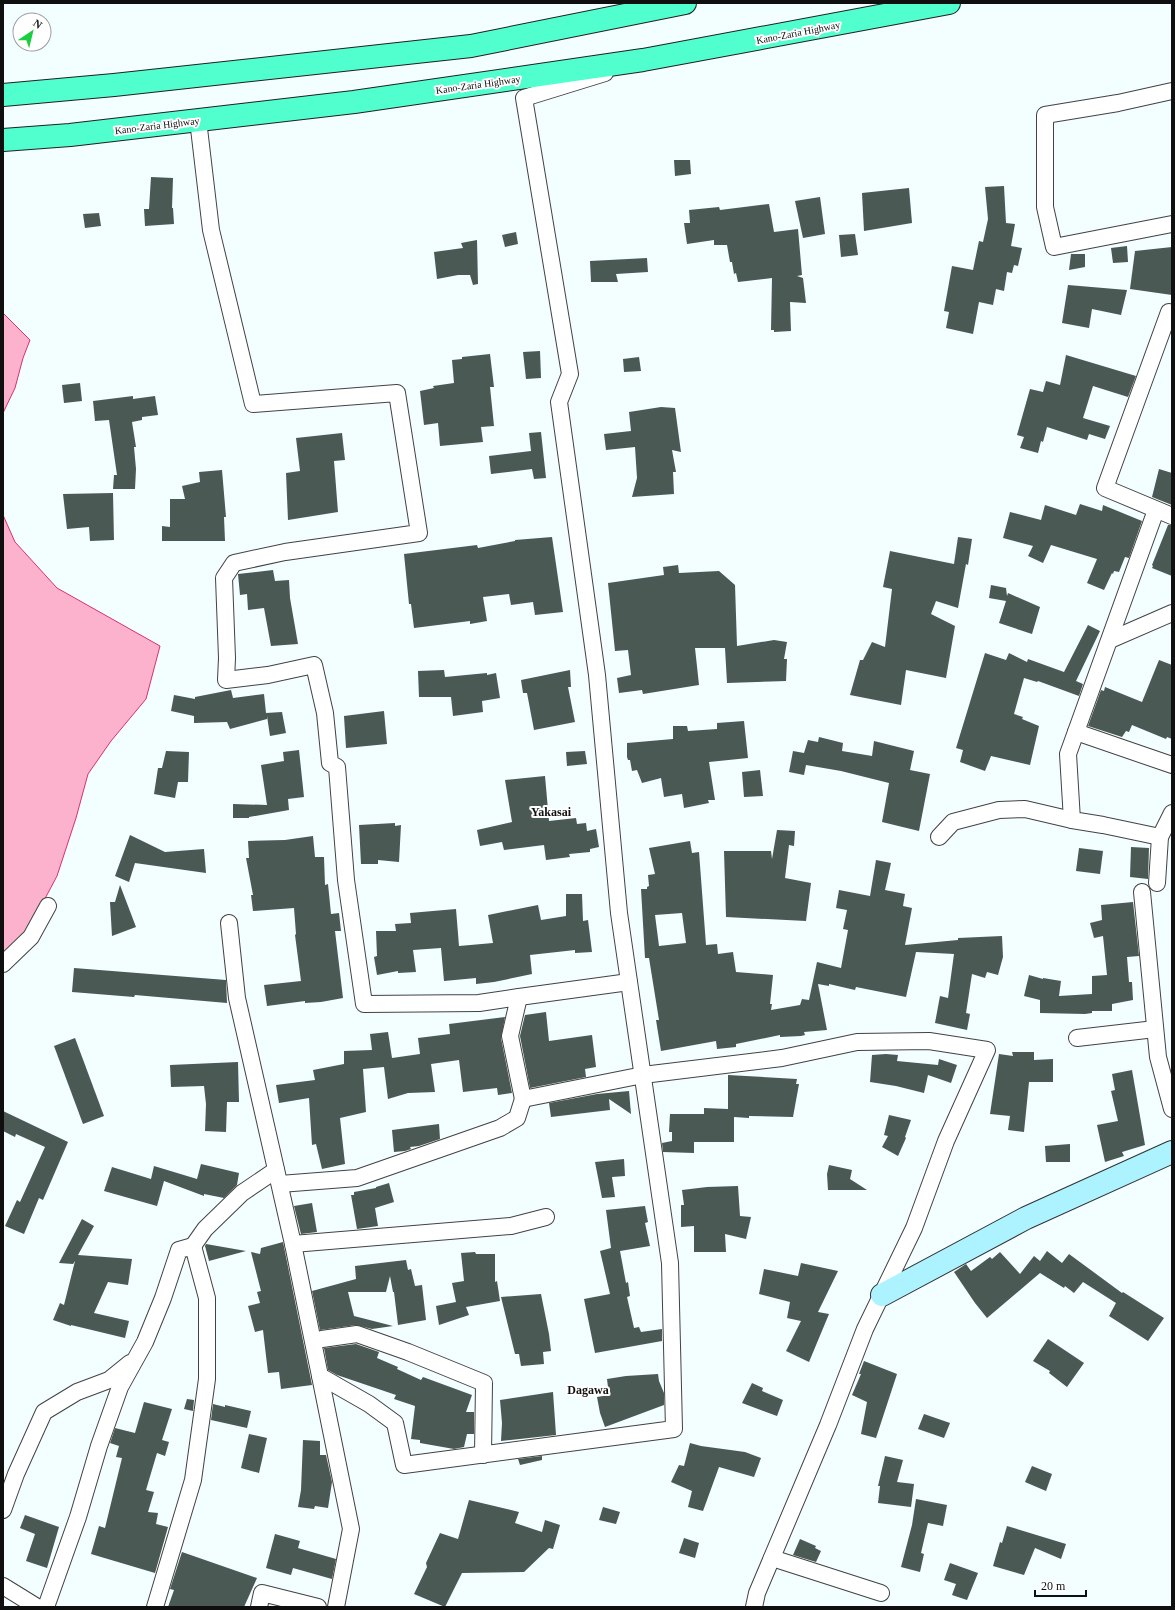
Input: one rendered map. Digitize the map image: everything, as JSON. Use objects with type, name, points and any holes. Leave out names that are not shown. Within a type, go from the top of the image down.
[{"type":"highway","points":[[3,95],[471,46],[684,3]]},
{"type":"highway","name":"Kano-Zaria Highway","points":[[3,140],[70,135],[354,102],[650,59],[949,3]]},
{"type":"street","points":[[320,1376],[370,1404],[395,1423],[404,1465],[674,1429],[670,1264],[619,913],[597,675],[559,402],[570,374],[524,98],[650,59]]},
{"type":"street","points":[[1172,91],[1118,103],[1045,115],[1045,207],[1054,247],[1172,224]]},
{"type":"street","points":[[198,120],[211,230],[253,404],[397,393],[420,533],[285,552],[234,563],[224,578],[227,658],[226,680],[268,675],[314,665],[325,713],[330,763],[337,767],[346,880],[364,1004],[479,1003],[629,982]]},
{"type":"street","points":[[1169,312],[1105,488],[1172,516]]},
{"type":"street","points":[[1072,820],[1068,754],[1156,510]]},
{"type":"street","points":[[1110,640],[1172,613]]},
{"type":"street","points":[[1076,732],[1172,765]]},
{"type":"street","points":[[939,837],[953,822],[999,810],[1025,809],[1072,820],[1160,837]]},
{"type":"street","points":[[1157,883],[1160,837],[1172,814]]},
{"type":"street","points":[[1142,892],[1158,1057],[1172,1109]]},
{"type":"street","points":[[3,964],[31,937],[48,906]]},
{"type":"street","points":[[229,923],[237,998],[293,1244],[350,1529],[336,1607]]},
{"type":"street","points":[[46,1607],[78,1517],[99,1446],[120,1388],[145,1342],[163,1298],[179,1250],[193,1246],[204,1229],[242,1193],[278,1177],[356,1178],[500,1128],[517,1118],[523,1099],[510,1036],[520,997]]},
{"type":"street","points":[[1077,1038],[1155,1029]]},
{"type":"street","points":[[523,1099],[643,1075],[782,1058],[857,1042],[930,1040],[987,1050],[946,1142],[914,1228],[865,1329],[828,1425],[757,1593],[754,1607]]},
{"type":"street","points":[[882,1295],[1026,1218],[1172,1152]]},
{"type":"street","points":[[293,1244],[511,1226],[546,1216]]},
{"type":"street","points":[[155,1607],[193,1480],[207,1379],[207,1298],[193,1246]]},
{"type":"street","points":[[322,1339],[357,1334],[484,1382],[483,1455]]},
{"type":"street","points":[[3,1510],[16,1474],[44,1412],[76,1392],[109,1380],[136,1358]]},
{"type":"street","points":[[772,1558],[881,1593]]},
{"type":"street","points":[[3,1586],[37,1607]]},
{"type":"street","points":[[259,1607],[262,1593],[318,1607]]},
{"type":"shaded area","points":[[3,313],[30,340],[23,358],[15,388],[3,413]]},
{"type":"shaded area","points":[[3,515],[15,542],[57,588],[160,646],[146,699],[111,741],[88,774],[76,818],[57,876],[22,942],[3,956]]},
{"type":"building","points":[[674,160],[690,160],[691,174],[675,176]]},
{"type":"building","points":[[151,177],[173,178],[172,208],[174,224],[145,226],[144,209],[149,209]]},
{"type":"building","points":[[1004,186],[1006,223],[1015,224],[1011,246],[1022,248],[1018,266],[1014,265],[1012,273],[1007,272],[1004,291],[996,289],[993,305],[979,302],[973,334],[946,328],[949,312],[944,311],[952,266],[973,270],[979,241],[983,242],[988,219],[985,187]]},
{"type":"building","points":[[909,188],[912,223],[864,231],[862,193]]},
{"type":"building","points":[[820,197],[825,234],[803,238],[795,201]]},
{"type":"building","points":[[769,204],[774,232],[798,229],[802,275],[797,276],[803,278],[806,303],[790,302],[791,331],[774,332],[774,330],[771,330],[772,278],[738,282],[736,273],[734,274],[732,262],[730,262],[727,245],[714,245],[714,240],[687,244],[684,223],[690,223],[689,210],[719,207],[720,210]]},
{"type":"building","points":[[99,213],[101,226],[85,228],[83,214]]},
{"type":"building","points":[[516,232],[518,244],[505,247],[502,235]]},
{"type":"building","points":[[855,234],[858,255],[841,257],[839,235]]},
{"type":"building","points":[[477,240],[478,284],[473,285],[470,275],[458,275],[437,279],[434,252],[463,248],[461,243]]},
{"type":"building","points":[[1127,246],[1128,262],[1113,263],[1111,248]]},
{"type":"building","points":[[1172,247],[1172,295],[1130,289],[1135,251]]},
{"type":"building","points":[[1071,254],[1085,254],[1085,267],[1069,270]]},
{"type":"building","points":[[647,258],[648,272],[616,274],[618,282],[591,282],[590,261]]},
{"type":"building","points":[[1068,285],[1127,290],[1121,315],[1092,309],[1089,328],[1062,323]]},
{"type":"building","points":[[540,351],[541,378],[526,379],[523,352]]},
{"type":"building","points":[[490,354],[494,387],[490,387],[494,426],[481,427],[483,442],[440,446],[438,423],[424,425],[420,391],[434,388],[433,386],[454,383],[452,360],[462,359],[462,357]]},
{"type":"building","points":[[1066,355],[1136,376],[1128,397],[1093,386],[1083,418],[1110,426],[1105,439],[1089,434],[1087,440],[1047,427],[1038,453],[1020,448],[1024,437],[1017,435],[1030,389],[1043,392],[1046,381],[1060,385]]},
{"type":"building","points":[[639,357],[641,371],[624,372],[623,359]]},
{"type":"building","points":[[80,383],[82,401],[64,403],[62,385]]},
{"type":"building","points":[[133,396],[133,399],[155,396],[158,415],[142,417],[142,420],[132,422],[136,447],[134,447],[136,469],[135,489],[113,489],[114,475],[117,475],[109,420],[95,421],[93,401]]},
{"type":"building","points":[[661,407],[675,408],[681,452],[672,450],[676,472],[673,472],[674,494],[632,497],[637,478],[635,447],[606,450],[604,434],[631,431],[629,412]]},
{"type":"building","points":[[541,432],[546,478],[534,479],[532,469],[491,474],[489,456],[531,451],[529,433]]},
{"type":"building","points":[[342,433],[345,460],[334,461],[338,512],[288,520],[286,473],[300,471],[296,438]]},
{"type":"building","points":[[1159,469],[1172,473],[1172,505],[1152,497]]},
{"type":"building","points":[[222,470],[226,517],[224,517],[225,541],[162,541],[162,526],[170,527],[170,499],[185,499],[182,486],[200,482],[199,472]]},
{"type":"building","points":[[113,493],[114,540],[90,541],[89,527],[67,529],[63,494]]},
{"type":"building","points":[[1080,504],[1102,511],[1103,505],[1142,521],[1129,558],[1125,557],[1119,572],[1114,571],[1113,574],[1112,573],[1104,590],[1087,583],[1097,559],[1051,545],[1043,563],[1028,556],[1033,546],[1003,538],[1010,512],[1041,520],[1045,505],[1076,515]]},
{"type":"building","points":[[1168,525],[1172,525],[1172,576],[1152,568]]},
{"type":"building","points":[[552,537],[563,612],[535,615],[533,602],[511,605],[509,594],[483,597],[487,621],[470,624],[470,621],[414,628],[411,604],[409,604],[404,554],[477,545],[478,548],[515,540]]},
{"type":"building","points":[[958,537],[972,539],[968,565],[966,564],[958,608],[936,601],[931,614],[955,626],[946,678],[906,670],[901,705],[850,695],[860,660],[863,660],[872,642],[885,647],[892,589],[883,587],[890,551],[954,564]]},
{"type":"building","points":[[678,565],[679,573],[719,571],[735,585],[737,646],[774,640],[787,642],[784,659],[787,659],[786,681],[727,683],[725,648],[695,648],[699,685],[643,694],[642,690],[619,693],[617,678],[631,675],[628,650],[615,651],[608,583],[664,575],[663,567]]},
{"type":"building","points":[[273,570],[275,581],[289,580],[290,598],[298,644],[271,646],[264,608],[248,610],[247,594],[240,595],[238,574]]},
{"type":"building","points":[[991,585],[1006,588],[1007,596],[1008,593],[1040,607],[1032,634],[999,623],[1006,601],[989,598]]},
{"type":"building","points":[[1088,625],[1100,631],[1076,681],[1083,684],[1079,696],[1038,681],[1024,678],[1014,714],[1039,726],[1030,765],[991,756],[985,771],[960,762],[963,750],[956,748],[985,653],[1006,660],[1009,653],[1027,662],[1028,659],[1064,672]]},
{"type":"building","points":[[1159,660],[1172,665],[1172,739],[1167,737],[1166,739],[1132,725],[1129,732],[1126,731],[1122,737],[1088,726],[1101,690],[1104,691],[1105,687],[1142,702]]},
{"type":"building","points":[[444,670],[445,677],[487,673],[487,675],[496,673],[500,698],[482,701],[483,712],[453,716],[451,697],[419,697],[418,671]]},
{"type":"building","points":[[570,670],[571,687],[568,687],[575,722],[534,730],[527,693],[523,693],[521,680]]},
{"type":"building","points":[[231,690],[233,698],[264,694],[266,713],[282,712],[286,733],[270,736],[267,716],[267,719],[230,729],[227,722],[194,723],[194,716],[171,711],[174,695],[195,699],[195,697]]},
{"type":"building","points":[[384,711],[387,744],[346,748],[344,716]]},
{"type":"building","points":[[744,721],[748,758],[709,762],[715,800],[708,800],[709,803],[684,808],[682,794],[664,797],[661,778],[642,783],[637,770],[632,771],[630,760],[628,760],[627,757],[627,743],[673,739],[673,726],[687,726],[688,731],[717,729],[717,723]]},
{"type":"building","points":[[819,737],[843,743],[842,751],[872,756],[874,741],[914,751],[910,770],[930,774],[919,831],[882,822],[889,783],[841,771],[806,765],[804,775],[789,772],[793,751],[804,753],[808,740],[818,742]]},
{"type":"building","points":[[299,750],[304,797],[288,799],[289,810],[249,818],[233,818],[233,804],[267,805],[261,765],[284,761],[283,752]]},
{"type":"building","points":[[166,751],[189,752],[188,782],[178,782],[175,798],[154,794],[158,768],[162,768]]},
{"type":"building","points":[[585,751],[587,764],[567,766],[566,752]]},
{"type":"building","points":[[760,770],[763,796],[744,797],[742,772]]},
{"type":"building","points":[[545,776],[549,821],[576,818],[577,824],[586,823],[587,831],[596,829],[599,847],[590,849],[590,852],[569,854],[570,857],[546,860],[544,845],[504,850],[502,842],[480,846],[477,830],[512,822],[505,780]]},
{"type":"building","points":[[395,823],[395,826],[401,825],[399,862],[378,860],[378,864],[361,864],[359,825]]},
{"type":"building","points":[[777,830],[795,831],[794,846],[789,845],[785,878],[811,883],[806,921],[726,917],[724,851],[771,851],[772,859]]},
{"type":"building","points":[[130,835],[165,852],[204,849],[206,873],[135,863],[129,882],[115,876]]},
{"type":"building","points":[[313,836],[315,857],[324,857],[325,885],[328,884],[331,914],[339,913],[341,931],[335,931],[343,998],[321,1002],[305,1003],[305,1001],[267,1006],[264,985],[301,981],[295,935],[294,908],[253,911],[251,895],[253,895],[246,858],[249,858],[248,841],[285,840]]},
{"type":"building","points":[[690,841],[692,853],[699,852],[706,945],[717,944],[718,954],[733,952],[736,972],[773,975],[770,1004],[772,1004],[771,1010],[800,1005],[802,999],[809,1000],[817,962],[841,968],[848,930],[843,929],[847,910],[836,908],[839,890],[870,896],[876,860],[891,863],[885,890],[905,894],[903,906],[912,908],[905,945],[958,940],[958,938],[1002,936],[1003,957],[998,975],[987,972],[985,978],[972,974],[966,1013],[970,1014],[967,1030],[935,1023],[940,996],[948,998],[954,954],[916,952],[906,997],[856,987],[855,990],[829,984],[829,986],[818,984],[827,1030],[804,1032],[805,1035],[801,1036],[780,1037],[780,1035],[736,1044],[736,1047],[717,1049],[716,1041],[661,1051],[656,1020],[659,1020],[649,958],[645,958],[641,889],[647,889],[649,886],[648,875],[655,874],[649,848]],"holes":[[[682,913],[686,943],[659,946],[655,915]]]},
{"type":"building","points":[[1131,847],[1149,848],[1148,879],[1130,877]]},
{"type":"building","points":[[1079,848],[1103,851],[1100,874],[1076,871]]},
{"type":"building","points":[[120,885],[136,927],[112,936],[110,902],[115,902]]},
{"type":"building","points":[[566,894],[582,894],[583,921],[588,920],[592,952],[575,953],[575,950],[530,955],[532,974],[476,984],[476,978],[444,981],[441,948],[413,950],[416,972],[398,973],[398,971],[377,975],[374,957],[377,956],[376,931],[396,931],[395,924],[411,923],[410,913],[456,909],[459,946],[493,943],[488,915],[538,905],[541,920],[566,916]]},
{"type":"building","points":[[1133,902],[1139,956],[1127,957],[1129,982],[1132,982],[1133,1000],[1112,1004],[1112,1011],[1092,1011],[1092,1013],[1085,1014],[1040,1013],[1040,1000],[1024,996],[1029,975],[1043,979],[1061,981],[1059,996],[1092,994],[1092,976],[1107,975],[1103,936],[1094,938],[1090,923],[1102,920],[1101,905]]},
{"type":"building","points":[[74,968],[226,980],[227,1003],[135,995],[134,997],[72,992]]},
{"type":"building","points":[[546,1012],[549,1041],[592,1035],[596,1067],[585,1069],[586,1077],[530,1088],[520,1036],[525,1015]]},
{"type":"building","points":[[505,1017],[501,1038],[512,1093],[498,1095],[497,1088],[463,1092],[459,1060],[431,1064],[435,1092],[408,1093],[388,1099],[384,1067],[363,1069],[366,1112],[340,1118],[345,1164],[322,1169],[316,1144],[312,1145],[309,1098],[279,1103],[276,1085],[315,1080],[313,1070],[344,1064],[344,1051],[372,1050],[370,1034],[388,1032],[392,1058],[420,1054],[418,1038],[450,1034],[449,1024]]},
{"type":"building","points":[[75,1038],[104,1116],[83,1124],[54,1046]]},
{"type":"building","points":[[1012,1052],[1034,1052],[1034,1060],[1053,1059],[1053,1082],[1029,1082],[1024,1132],[1008,1130],[1010,1116],[990,1114],[999,1054],[1013,1056]]},
{"type":"building","points":[[872,1055],[898,1055],[897,1061],[938,1065],[939,1059],[957,1065],[951,1083],[928,1075],[924,1093],[896,1086],[870,1082]]},
{"type":"building","points":[[238,1062],[239,1102],[227,1102],[226,1132],[205,1131],[206,1104],[204,1086],[171,1087],[170,1065]]},
{"type":"building","points":[[1132,1070],[1145,1145],[1122,1152],[1124,1156],[1105,1162],[1097,1125],[1118,1121],[1111,1091],[1115,1090],[1112,1074]]},
{"type":"building","points":[[728,1075],[797,1079],[796,1084],[799,1084],[793,1117],[734,1117],[734,1142],[694,1142],[694,1153],[663,1152],[662,1143],[672,1141],[672,1132],[669,1132],[670,1114],[704,1114],[704,1108],[728,1109]]},
{"type":"building","points":[[629,1091],[631,1114],[609,1099],[610,1110],[551,1117],[549,1103],[597,1094]]},
{"type":"building","points":[[3,1111],[68,1142],[43,1200],[39,1198],[24,1234],[5,1226],[17,1200],[20,1202],[45,1147],[16,1134],[15,1137],[3,1131]]},
{"type":"building","points":[[889,1115],[911,1120],[905,1137],[906,1138],[898,1156],[882,1147],[888,1136],[884,1135]]},
{"type":"building","points":[[439,1124],[440,1139],[419,1146],[410,1147],[411,1149],[405,1151],[394,1152],[392,1130]]},
{"type":"building","points":[[1070,1144],[1070,1162],[1046,1162],[1045,1146]]},
{"type":"building","points":[[624,1159],[625,1176],[612,1177],[615,1197],[602,1198],[595,1162]]},
{"type":"building","points":[[201,1164],[239,1173],[237,1185],[224,1198],[204,1194],[204,1196],[164,1181],[157,1206],[104,1191],[112,1167],[151,1179],[154,1166],[197,1179]]},
{"type":"building","points":[[829,1165],[852,1170],[850,1179],[867,1190],[828,1190],[827,1174]]},
{"type":"building","points":[[389,1183],[394,1202],[375,1208],[378,1226],[357,1229],[351,1195],[354,1195],[354,1192],[376,1188]]},
{"type":"building","points":[[738,1186],[740,1216],[751,1217],[746,1239],[725,1234],[726,1252],[694,1252],[694,1226],[681,1227],[681,1205],[684,1205],[682,1190],[707,1187]]},
{"type":"building","points":[[312,1203],[317,1232],[301,1234],[294,1206]]},
{"type":"building","points":[[645,1206],[648,1222],[645,1223],[650,1246],[620,1251],[626,1283],[628,1282],[630,1296],[627,1297],[634,1328],[639,1327],[641,1332],[662,1329],[662,1341],[595,1353],[584,1299],[610,1294],[600,1251],[611,1248],[606,1210]]},
{"type":"building","points":[[82,1219],[94,1226],[78,1255],[132,1259],[128,1285],[108,1282],[94,1313],[129,1321],[125,1338],[71,1326],[53,1320],[60,1303],[64,1305],[75,1261],[73,1264],[59,1263]]},
{"type":"building","points":[[283,1242],[312,1385],[281,1389],[279,1372],[268,1373],[263,1330],[255,1332],[248,1306],[260,1303],[257,1292],[261,1291],[251,1252],[260,1254],[261,1248]]},
{"type":"building","points":[[206,1244],[246,1251],[209,1261],[205,1246]]},
{"type":"building","points":[[1047,1251],[1062,1263],[1069,1254],[1122,1293],[1123,1292],[1164,1318],[1148,1341],[1109,1316],[1116,1303],[1083,1282],[1074,1293],[1065,1286],[1064,1288],[1040,1273],[987,1318],[954,1272],[966,1264],[971,1271],[990,1257],[992,1259],[1000,1252],[1020,1274],[1034,1256],[1040,1261]]},
{"type":"building","points":[[475,1252],[476,1254],[495,1254],[495,1282],[497,1281],[500,1301],[466,1307],[469,1315],[439,1325],[436,1306],[456,1302],[452,1283],[464,1281],[461,1253]]},
{"type":"building","points":[[406,1260],[408,1270],[411,1269],[415,1286],[422,1285],[426,1320],[398,1325],[394,1292],[390,1276],[386,1292],[348,1292],[354,1316],[393,1326],[372,1329],[356,1325],[320,1330],[312,1291],[356,1279],[355,1266]]},
{"type":"building","points":[[801,1263],[838,1271],[818,1312],[829,1314],[809,1362],[786,1351],[801,1321],[787,1318],[790,1302],[759,1294],[764,1269],[798,1276]]},
{"type":"building","points":[[541,1294],[551,1351],[543,1352],[544,1364],[521,1366],[519,1354],[515,1354],[501,1297]]},
{"type":"building","points":[[1048,1339],[1084,1363],[1067,1387],[1049,1373],[1050,1371],[1033,1361]]},
{"type":"building","points":[[356,1344],[379,1352],[377,1358],[398,1367],[397,1369],[421,1380],[423,1377],[472,1395],[466,1412],[474,1412],[474,1434],[467,1434],[464,1447],[454,1449],[420,1443],[420,1440],[411,1439],[415,1406],[394,1399],[396,1395],[337,1375],[328,1370],[324,1348]]},
{"type":"building","points":[[864,1361],[897,1374],[876,1438],[861,1434],[867,1402],[852,1395],[861,1374],[859,1374]]},
{"type":"building","points":[[658,1374],[664,1393],[664,1405],[605,1427],[600,1413],[597,1397],[609,1395],[607,1379]]},
{"type":"building","points":[[752,1383],[763,1388],[762,1391],[783,1400],[777,1416],[742,1403]]},
{"type":"building","points":[[553,1392],[556,1435],[501,1441],[502,1423],[500,1400]]},
{"type":"building","points":[[187,1399],[194,1400],[193,1411],[184,1409]]},
{"type":"building","points":[[144,1402],[172,1409],[162,1440],[169,1442],[165,1456],[157,1453],[146,1490],[154,1492],[148,1512],[158,1513],[156,1524],[168,1527],[155,1573],[91,1554],[99,1526],[105,1528],[122,1458],[116,1457],[119,1446],[110,1443],[115,1428],[135,1433]]},
{"type":"building","points":[[213,1404],[251,1411],[247,1428],[211,1420]]},
{"type":"building","points":[[924,1414],[950,1423],[944,1438],[918,1429]]},
{"type":"building","points":[[249,1434],[267,1438],[259,1473],[241,1468]]},
{"type":"building","points":[[303,1440],[320,1441],[320,1455],[326,1455],[332,1482],[328,1508],[315,1506],[314,1509],[298,1507],[301,1490]]},
{"type":"building","points":[[690,1443],[745,1452],[761,1458],[754,1477],[719,1467],[703,1511],[688,1507],[692,1491],[671,1482],[679,1465],[684,1466]]},
{"type":"building","points":[[542,1456],[542,1460],[520,1465],[518,1459]]},
{"type":"building","points":[[885,1456],[903,1460],[897,1482],[914,1484],[911,1507],[878,1503],[880,1486],[878,1486]]},
{"type":"building","points":[[1032,1466],[1052,1474],[1046,1491],[1025,1482]]},
{"type":"building","points":[[916,1499],[947,1505],[943,1526],[928,1523],[921,1553],[924,1554],[920,1572],[901,1567],[912,1525]]},
{"type":"building","points":[[469,1500],[519,1512],[515,1523],[542,1532],[545,1520],[560,1525],[553,1549],[549,1548],[524,1572],[462,1573],[445,1607],[414,1594],[427,1567],[426,1563],[440,1533],[458,1539]]},
{"type":"building","points":[[603,1507],[620,1512],[616,1524],[599,1520]]},
{"type":"building","points":[[25,1515],[59,1527],[47,1568],[26,1561],[35,1534],[20,1528]]},
{"type":"building","points":[[1007,1526],[1066,1544],[1061,1559],[1035,1548],[1024,1575],[993,1566],[1000,1542],[1002,1543]]},
{"type":"building","points":[[275,1534],[300,1541],[298,1548],[336,1559],[332,1579],[293,1568],[291,1575],[266,1568]]},
{"type":"building","points":[[684,1538],[699,1543],[695,1558],[679,1553]]},
{"type":"building","points":[[800,1539],[816,1546],[815,1548],[821,1551],[816,1562],[793,1555]]},
{"type":"building","points":[[182,1552],[257,1578],[244,1607],[168,1607],[174,1590],[170,1589]]},
{"type":"building","points":[[950,1563],[978,1573],[967,1600],[952,1595],[956,1584],[944,1580]]},
{"type":"district","name":"Yakasai","points":[[551,812]]},
{"type":"district","name":"Dagawa","points":[[588,1390]]}]
